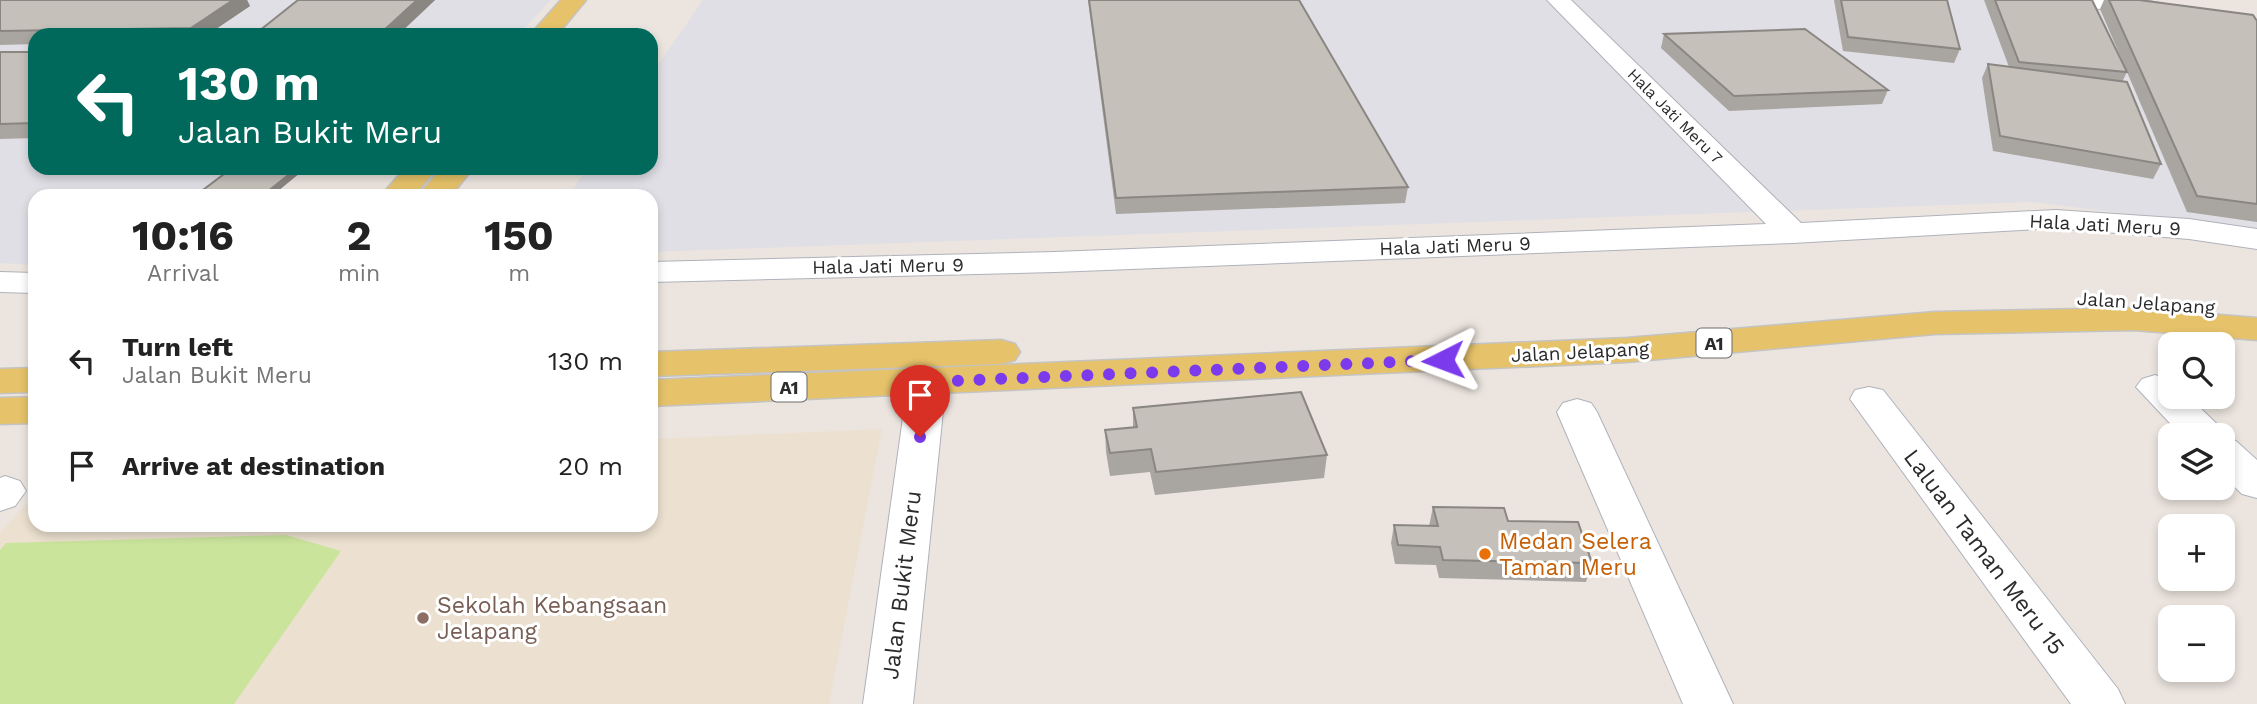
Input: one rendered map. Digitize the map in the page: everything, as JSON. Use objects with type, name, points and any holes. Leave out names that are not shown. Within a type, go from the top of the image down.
[{"type":"main road","points":[[552,28],[585,3]]},
{"type":"main road","points":[[575,28],[585,3]]},
{"type":"main road","points":[[403,189],[416,175]]},
{"type":"main road","points":[[440,189],[452,175]]},
{"type":"main road","name":"Jalan Jelapang","points":[[658,364],[1586,332],[1913,304],[2026,298],[2092,298],[2257,311]]},
{"type":"main road","name":"Jalan Jelapang","points":[[658,393],[1627,350],[1948,323],[2134,318],[2257,329]]},
{"type":"main road","points":[[831,358],[900,364],[915,370],[927,382],[961,363],[1017,352]]},
{"type":"main road","points":[[0,381],[28,380]]},
{"type":"main road","points":[[0,411],[28,410]]},
{"type":"street","name":"Hala Jati Meru 7","points":[[1558,0],[1793,233]]},
{"type":"street","points":[[2083,0],[2176,12]]},
{"type":"street","name":"Hala Jati Meru 9","points":[[658,272],[1055,262],[1793,233],[2056,219],[2189,229],[2257,239]]},
{"type":"street","points":[[0,282],[28,283]]},
{"type":"street","name":"Jalan Bukit Meru","points":[[888,704],[927,382]]},
{"type":"street","points":[[2155,387],[2192,423]]},
{"type":"street","name":"Laluan Taman Meru 15","points":[[1869,399],[2099,704]]},
{"type":"street","points":[[1577,412],[1708,704]]},
{"type":"street","points":[[2235,463],[2257,484]]},
{"type":"shaded area","points":[[0,0],[551,0],[525,28],[28,28],[28,175],[223,175],[205,189],[28,189],[28,265],[0,263]]},
{"type":"shaded area","points":[[703,0],[2047,0],[2257,28],[2257,230],[2031,202],[658,252],[658,189],[573,189],[582,175],[658,175],[658,65]]},
{"type":"shaded area","name":"Sekolah Kebangsaan Jelapang","points":[[882,429],[829,704],[0,704],[0,532],[28,502],[28,532],[658,532],[658,439]]},
{"type":"green space","points":[[286,535],[341,551],[234,704],[0,704],[0,550],[6,543]]},
{"type":"building","points":[[0,0],[233,0],[191,28],[28,28],[28,31],[0,31]]},
{"type":"building","points":[[298,0],[417,0],[386,28],[263,28]]},
{"type":"building","points":[[1089,0],[1299,0],[1408,187],[1116,198]]},
{"type":"building","points":[[1841,0],[1947,0],[1960,49],[1848,37]]},
{"type":"building","points":[[1995,0],[2092,0],[2127,72],[2019,62]]},
{"type":"building","points":[[2109,0],[2139,0],[2253,15],[2257,21],[2257,204],[2197,196]]},
{"type":"building","points":[[1805,29],[1888,90],[1734,96],[1664,34]]},
{"type":"building","points":[[0,52],[28,52],[28,123],[0,124]]},
{"type":"building","points":[[1988,64],[2127,82],[2161,164],[2000,136]]},
{"type":"building","points":[[223,175],[288,175],[271,189],[204,189]]},
{"type":"building","points":[[1301,392],[1327,455],[1156,472],[1151,449],[1110,453],[1105,430],[1137,427],[1133,408]]},
{"type":"building","points":[[1433,507],[1504,508],[1508,521],[1578,522],[1592,563],[1443,560],[1440,547],[1398,545],[1394,525],[1438,526]]},
{"type":"place","name":"Medan Selera Taman Meru","points":[[1485,554]]},
{"type":"place","name":"Sekolah Kebangsaan Jelapang","points":[[423,618]]},
{"type":"route","points":[[920,437],[927,382],[1443,360]]}]
